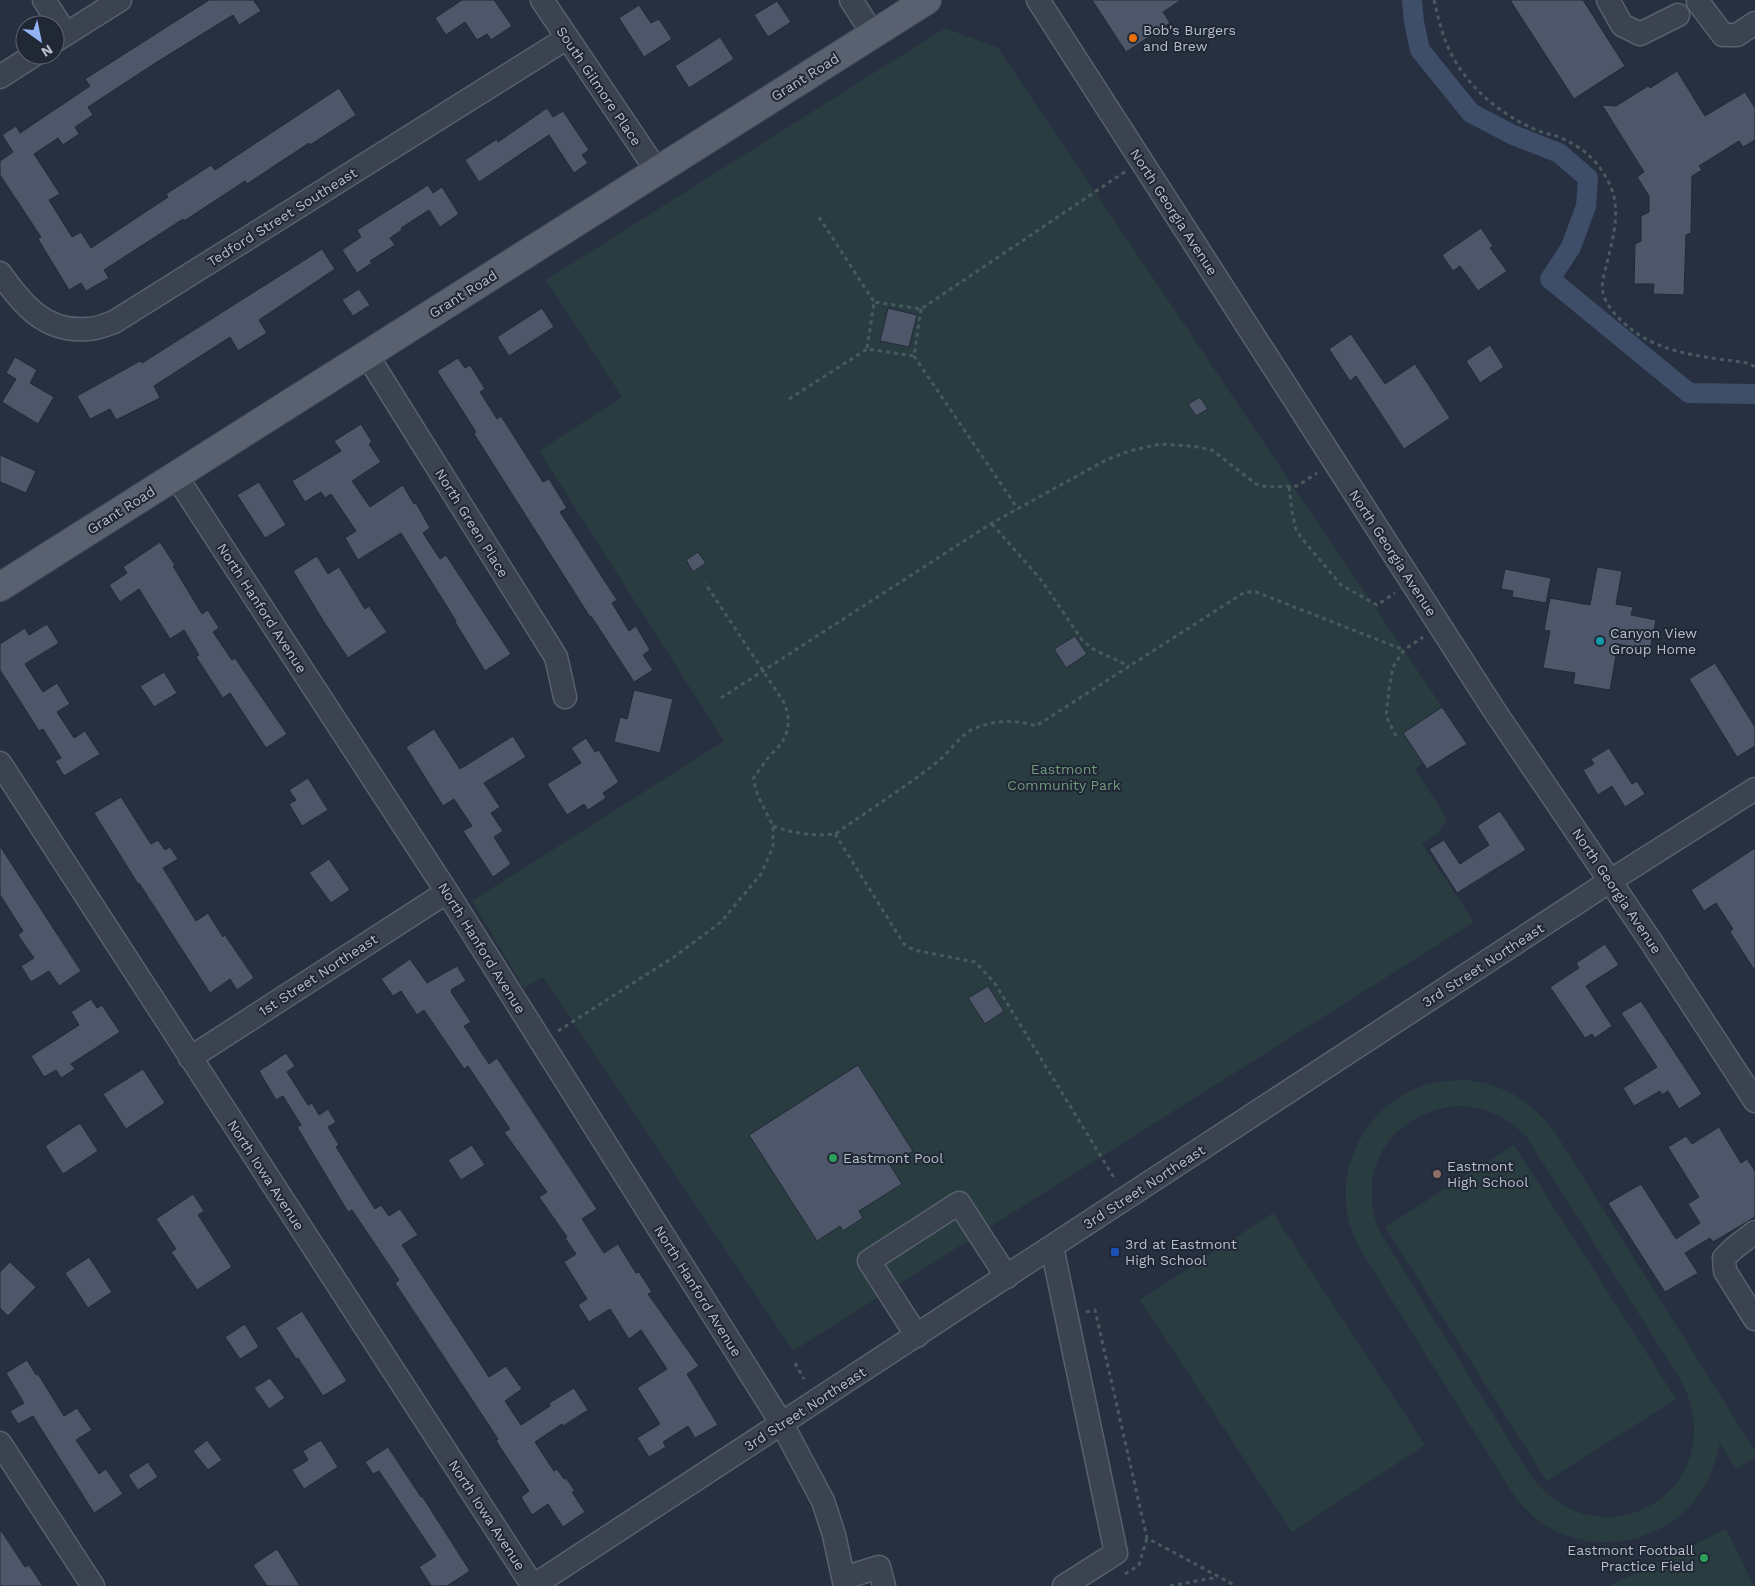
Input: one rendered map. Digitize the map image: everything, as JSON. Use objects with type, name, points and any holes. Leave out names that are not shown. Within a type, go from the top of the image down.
[{"type":"main road","name":"Grant Road","points":[[0,587],[927,0]]},
{"type":"street","points":[[44,0],[51,15]]},
{"type":"street","points":[[65,35],[120,0]]},
{"type":"street","name":"South Gilmore Place","points":[[542,0],[657,171]]},
{"type":"street","points":[[851,0],[873,34]]},
{"type":"street","name":"North Georgia Avenue","points":[[1038,0],[1500,718],[1755,1101]]},
{"type":"street","points":[[1608,0],[1622,25],[1640,34],[1678,15]]},
{"type":"street","points":[[1698,2],[1723,35],[1738,34],[1754,26]]},
{"type":"street","name":"Tedford Street Southeast","points":[[0,273],[16,295],[37,316],[61,328],[88,329],[114,322],[567,38]]},
{"type":"street","points":[[0,77],[19,65]]},
{"type":"street","name":"North Green Place","points":[[367,355],[556,657],[565,697]]},
{"type":"street","name":"North Hanford Avenue","points":[[176,476],[447,892],[782,1424],[822,1501],[834,1535],[845,1582]]},
{"type":"street","name":"North Iowa Avenue","points":[[0,763],[533,1586]]},
{"type":"street","name":"3rd Street Northeast","points":[[533,1586],[1610,881],[1755,789]]},
{"type":"street","name":"1st Street Northeast","points":[[190,1058],[447,892]]},
{"type":"street","points":[[917,1336],[869,1261],[959,1203],[1007,1277]]},
{"type":"street","points":[[1755,1232],[1724,1258],[1725,1271],[1755,1319]]},
{"type":"street","points":[[1052,1247],[1116,1553],[1064,1586]]},
{"type":"street","points":[[0,1442],[93,1586]]},
{"type":"street","points":[[845,1582],[879,1567],[884,1586]]},
{"type":"path","points":[[1434,0],[1448,48],[1467,78],[1491,103],[1535,129],[1582,148],[1603,171],[1612,191],[1616,213],[1602,291],[1608,306],[1624,324],[1641,337],[1661,346],[1693,355],[1748,363],[1755,367]]},
{"type":"path","points":[[874,302],[921,308],[1141,160]]},
{"type":"path","points":[[819,217],[874,302],[867,350]]},
{"type":"path","points":[[921,308],[914,356],[1018,509]]},
{"type":"path","points":[[789,400],[867,350],[914,356]]},
{"type":"path","points":[[721,698],[992,524],[1106,460],[1160,444],[1192,446],[1212,450],[1256,484],[1267,487],[1298,486],[1335,462]]},
{"type":"path","points":[[1289,487],[1296,530],[1341,585],[1377,605],[1412,582]]},
{"type":"path","points":[[992,524],[1042,581],[1082,640],[1093,649],[1129,666]]},
{"type":"path","points":[[570,1024],[674,957],[721,922],[761,874],[773,847],[773,826],[758,796],[753,779],[767,759],[782,743],[788,729],[788,716],[785,704],[706,583]]},
{"type":"path","points":[[773,826],[789,832],[816,836],[835,834],[938,762],[970,730],[988,723],[1007,721],[1022,721],[1036,726],[1245,592],[1256,592],[1404,650]]},
{"type":"path","points":[[1396,736],[1386,716],[1393,667],[1404,650],[1440,625]]},
{"type":"path","points":[[835,834],[904,944],[914,950],[975,962],[994,982],[1126,1198]]},
{"type":"path","points":[[1080,1313],[1095,1310],[1147,1538],[1236,1586]]},
{"type":"path","points":[[795,1363],[804,1379]]},
{"type":"path","points":[[1170,1586],[1219,1576]]},
{"type":"green space","name":"Eastmont Community Park","points":[[945,28],[998,48],[1442,707],[1403,733],[1423,764],[1415,769],[1447,819],[1438,833],[1422,844],[1474,922],[793,1351],[543,977],[524,988],[472,901],[724,741],[539,451],[622,397],[546,280]]},
{"type":"green space","points":[[1467,1080],[1495,1086],[1507,1091],[1528,1104],[1547,1122],[1755,1451],[1755,1457],[1736,1469],[1720,1443],[1705,1486],[1696,1499],[1680,1515],[1662,1528],[1641,1536],[1619,1541],[1597,1542],[1575,1538],[1554,1530],[1535,1518],[1515,1497],[1363,1254],[1351,1230],[1346,1204],[1346,1184],[1350,1164],[1368,1127],[1396,1099],[1414,1089],[1433,1083]],"holes":[[[1452,1106],[1473,1107],[1501,1117],[1526,1136],[1682,1382],[1694,1420],[1691,1455],[1676,1483],[1653,1504],[1624,1516],[1592,1516],[1560,1503],[1531,1476],[1378,1229],[1373,1207],[1372,1186],[1376,1166],[1384,1149],[1395,1134],[1411,1121],[1430,1112]]]},
{"type":"green space","points":[[1514,1145],[1676,1399],[1547,1481],[1385,1227]]},
{"type":"green space","points":[[1273,1213],[1425,1445],[1292,1532],[1140,1300]]},
{"type":"green space","name":"Eastmont Football Practice Field","points":[[1726,1529],[1754,1586],[1609,1586]]},
{"type":"building","points":[[209,0],[256,0],[254,1],[261,11],[239,25],[233,15],[157,62],[88,107],[93,115],[75,127],[79,134],[63,145],[58,138],[34,154],[60,194],[49,200],[72,237],[81,232],[91,248],[168,197],[166,194],[211,165],[215,170],[339,88],[356,115],[247,184],[245,181],[184,221],[183,219],[104,270],[109,278],[86,291],[81,283],[69,290],[38,239],[41,237],[0,175],[0,161],[13,152],[2,135],[16,126],[20,133],[90,86],[85,79]]},
{"type":"building","points":[[462,0],[494,0],[512,26],[491,40],[487,34],[477,40],[465,22],[446,35],[435,18]]},
{"type":"building","name":"Bob's Burgers and Brew","points":[[1092,0],[1181,0],[1163,12],[1170,23],[1126,52]]},
{"type":"building","points":[[1510,0],[1583,0],[1625,66],[1574,99]]},
{"type":"building","points":[[777,1],[791,22],[768,37],[754,15]]},
{"type":"building","points":[[639,5],[651,23],[659,19],[672,39],[644,57],[619,18]]},
{"type":"building","points":[[720,37],[734,59],[689,88],[675,66]]},
{"type":"building","points":[[1677,71],[1705,116],[1745,92],[1755,108],[1755,140],[1743,147],[1739,141],[1699,166],[1702,170],[1692,176],[1691,233],[1686,235],[1684,295],[1653,294],[1654,284],[1634,284],[1635,244],[1641,241],[1641,216],[1649,212],[1649,196],[1637,177],[1644,172],[1602,105],[1616,106]]},
{"type":"building","points":[[547,108],[553,117],[563,111],[589,150],[582,155],[588,163],[574,173],[549,135],[479,182],[465,160],[497,139],[498,142]]},
{"type":"building","points":[[428,185],[433,193],[442,187],[459,214],[440,227],[429,210],[401,228],[403,229],[390,238],[395,245],[370,261],[372,263],[357,273],[342,250],[361,237],[357,230]]},
{"type":"building","points":[[1481,228],[1493,246],[1490,248],[1507,271],[1478,291],[1460,266],[1453,271],[1442,255]]},
{"type":"building","points":[[322,249],[335,269],[259,320],[267,333],[238,351],[230,337],[154,386],[160,398],[116,420],[110,409],[90,419],[77,396],[140,361],[142,363]]},
{"type":"building","points":[[359,289],[370,305],[353,316],[342,300]]},
{"type":"building","points":[[542,308],[554,327],[509,356],[497,337]]},
{"type":"building","points":[[888,308],[917,315],[909,347],[880,341]]},
{"type":"building","points":[[1351,334],[1385,384],[1415,364],[1450,418],[1404,449],[1356,376],[1350,381],[1329,349]]},
{"type":"building","points":[[1490,345],[1504,367],[1480,383],[1466,361]]},
{"type":"building","points":[[15,357],[37,370],[30,383],[54,397],[38,424],[2,402],[16,379],[6,373]]},
{"type":"building","points":[[458,358],[465,368],[470,365],[485,389],[480,392],[497,419],[501,416],[543,482],[549,479],[567,508],[560,512],[617,600],[612,603],[629,631],[636,626],[650,650],[643,655],[653,670],[634,682],[590,617],[474,434],[476,432],[437,371]]},
{"type":"building","points":[[1200,397],[1208,409],[1196,416],[1188,404]]},
{"type":"building","points":[[361,424],[372,442],[369,444],[381,462],[352,481],[370,507],[403,485],[414,504],[416,503],[430,528],[423,533],[440,559],[446,555],[511,654],[485,671],[401,533],[358,560],[345,538],[356,531],[331,494],[325,498],[321,492],[305,502],[292,481],[341,451],[334,441]]},
{"type":"building","points":[[0,455],[36,471],[26,493],[0,482]]},
{"type":"building","points":[[259,482],[286,525],[265,538],[237,495]]},
{"type":"building","points":[[160,542],[202,614],[208,610],[219,628],[213,632],[232,660],[235,658],[287,734],[266,748],[230,693],[223,698],[196,657],[199,655],[184,630],[170,639],[139,589],[120,602],[109,585],[127,573],[123,567]]},
{"type":"building","points":[[698,552],[706,563],[693,572],[686,560]]},
{"type":"building","points":[[317,556],[328,574],[339,567],[365,609],[369,606],[387,632],[348,658],[293,571]]},
{"type":"building","name":"Canyon View Group Home","points":[[1597,567],[1622,571],[1616,604],[1633,607],[1631,615],[1656,620],[1650,650],[1618,644],[1610,690],[1573,684],[1575,673],[1543,668],[1550,631],[1544,630],[1550,598],[1590,605]]},
{"type":"building","points":[[1505,569],[1551,578],[1546,603],[1512,597],[1513,591],[1501,589]]},
{"type":"building","points":[[47,624],[59,643],[25,664],[43,692],[57,683],[70,704],[57,712],[74,738],[85,731],[100,754],[64,776],[55,761],[61,758],[43,729],[39,731],[0,670],[0,644],[25,628],[29,635]]},
{"type":"building","points":[[1075,636],[1087,654],[1066,668],[1054,649]]},
{"type":"building","points":[[1715,663],[1755,727],[1755,746],[1737,757],[1689,679]]},
{"type":"building","points":[[164,672],[177,693],[154,707],[140,686]]},
{"type":"building","points":[[634,690],[673,699],[660,753],[614,742],[620,717],[627,719]]},
{"type":"building","points":[[1442,707],[1467,744],[1427,769],[1403,733]]},
{"type":"building","points":[[434,729],[460,769],[513,736],[526,757],[484,783],[500,807],[491,813],[503,831],[494,837],[511,864],[493,877],[463,831],[472,826],[454,799],[443,806],[406,747]]},
{"type":"building","points":[[586,738],[595,752],[599,750],[619,782],[603,793],[606,798],[588,810],[584,804],[567,815],[547,784],[581,763],[571,748]]},
{"type":"building","points":[[1609,748],[1632,784],[1637,781],[1645,794],[1625,807],[1612,786],[1598,795],[1583,770],[1594,764],[1591,759]]},
{"type":"building","points":[[308,778],[328,810],[302,826],[289,804],[296,800],[289,790]]},
{"type":"building","points":[[121,797],[151,844],[158,840],[165,850],[170,847],[178,859],[163,868],[196,921],[208,913],[223,937],[225,935],[254,978],[237,990],[230,979],[210,993],[94,813]]},
{"type":"building","points":[[1500,811],[1526,850],[1457,893],[1429,849],[1444,840],[1460,864],[1489,845],[1477,826]]},
{"type":"building","points":[[0,846],[81,971],[59,986],[49,971],[31,982],[21,966],[34,958],[18,935],[23,931],[0,895]]},
{"type":"building","points":[[1755,848],[1755,971],[1730,932],[1733,929],[1716,903],[1704,911],[1691,890]]},
{"type":"building","points":[[329,859],[350,890],[331,903],[309,873]]},
{"type":"building","points":[[1605,944],[1619,965],[1586,986],[1612,1026],[1595,1038],[1592,1034],[1585,1038],[1550,987],[1579,968],[1576,963]]},
{"type":"building","points":[[410,959],[427,983],[457,966],[466,981],[452,989],[451,992],[471,1022],[464,1026],[489,1064],[497,1058],[597,1209],[582,1219],[604,1253],[618,1244],[636,1273],[639,1272],[652,1292],[648,1294],[699,1366],[687,1374],[718,1425],[695,1438],[688,1426],[663,1442],[666,1447],[649,1457],[637,1438],[660,1424],[637,1388],[667,1369],[641,1330],[629,1339],[610,1309],[589,1322],[578,1305],[587,1299],[564,1262],[576,1254],[565,1238],[567,1237],[539,1197],[547,1192],[504,1132],[510,1129],[468,1066],[464,1069],[424,1010],[417,1015],[401,991],[393,996],[381,979]]},
{"type":"building","points":[[988,986],[1004,1011],[985,1024],[968,998]]},
{"type":"building","points":[[91,999],[97,1008],[102,1005],[120,1032],[71,1064],[75,1069],[61,1078],[56,1070],[44,1077],[31,1056],[79,1025],[71,1012]]},
{"type":"building","points":[[1641,1001],[1702,1094],[1679,1109],[1668,1091],[1662,1095],[1660,1091],[1634,1106],[1623,1088],[1657,1067],[1621,1013]]},
{"type":"building","points":[[286,1053],[295,1066],[287,1072],[308,1105],[312,1103],[319,1115],[328,1109],[336,1122],[328,1127],[339,1145],[336,1147],[375,1209],[381,1205],[389,1216],[400,1209],[418,1235],[402,1245],[489,1377],[506,1366],[522,1389],[505,1401],[521,1425],[550,1406],[549,1403],[574,1388],[588,1410],[535,1442],[554,1471],[557,1469],[564,1479],[566,1478],[575,1491],[572,1492],[585,1512],[563,1527],[548,1504],[532,1515],[521,1497],[529,1491],[496,1441],[498,1439],[395,1283],[399,1280],[352,1210],[348,1212],[297,1127],[301,1125],[283,1096],[276,1100],[259,1071]]},
{"type":"building","name":"Eastmont Pool","points":[[858,1065],[913,1151],[890,1165],[902,1184],[859,1211],[863,1218],[843,1231],[840,1226],[817,1241],[749,1135]]},
{"type":"building","points":[[143,1069],[165,1103],[126,1129],[103,1094]]},
{"type":"building","points":[[80,1123],[98,1151],[63,1174],[45,1146]]},
{"type":"building","points":[[1719,1127],[1741,1163],[1747,1159],[1755,1171],[1755,1217],[1713,1242],[1710,1238],[1685,1253],[1698,1273],[1665,1292],[1608,1203],[1641,1184],[1676,1239],[1700,1223],[1688,1204],[1699,1197],[1668,1147],[1686,1136],[1692,1144]]},
{"type":"building","points":[[472,1145],[485,1165],[461,1180],[448,1160]]},
{"type":"building","points":[[193,1194],[204,1211],[198,1215],[232,1267],[197,1290],[171,1252],[176,1249],[156,1219]]},
{"type":"building","points":[[89,1257],[112,1292],[88,1308],[65,1273]]},
{"type":"building","points":[[10,1262],[36,1287],[8,1316],[0,1308],[0,1272]]},
{"type":"building","points":[[302,1311],[347,1381],[323,1396],[276,1328]]},
{"type":"building","points":[[245,1324],[259,1347],[240,1359],[225,1337]]},
{"type":"building","points":[[27,1360],[64,1416],[77,1408],[92,1430],[76,1440],[99,1474],[106,1469],[123,1494],[94,1513],[33,1416],[18,1424],[10,1411],[24,1403],[6,1373]]},
{"type":"building","points":[[270,1378],[285,1398],[269,1409],[254,1388]]},
{"type":"building","points":[[207,1440],[222,1460],[208,1470],[193,1451]]},
{"type":"building","points":[[321,1440],[338,1467],[304,1489],[292,1470],[308,1460],[303,1451]]},
{"type":"building","points":[[388,1447],[470,1571],[447,1586],[431,1586],[419,1567],[436,1556],[379,1471],[373,1474],[365,1462]]},
{"type":"building","points":[[148,1462],[158,1477],[138,1490],[128,1475]]},
{"type":"building","points":[[0,1529],[25,1567],[29,1565],[43,1586],[0,1586]]},
{"type":"building","points":[[277,1549],[300,1586],[267,1586],[253,1565]]},
{"type":"waterway","points":[[1412,0],[1414,22],[1420,50],[1471,113],[1513,135],[1559,153],[1588,178],[1586,206],[1571,247],[1550,279],[1689,393],[1755,394]]},
{"type":"place","name":"Bob's Burgers and Brew","points":[[1133,38]]},
{"type":"place","name":"Canyon View Group Home","points":[[1600,641]]},
{"type":"place","name":"Eastmont Pool","points":[[833,1158]]},
{"type":"place","name":"Eastmont High School","points":[[1437,1174]]},
{"type":"place","name":"3rd at Eastmont High School","points":[[1115,1252]]},
{"type":"place","name":"Eastmont Football Practice Field","points":[[1704,1558]]}]
